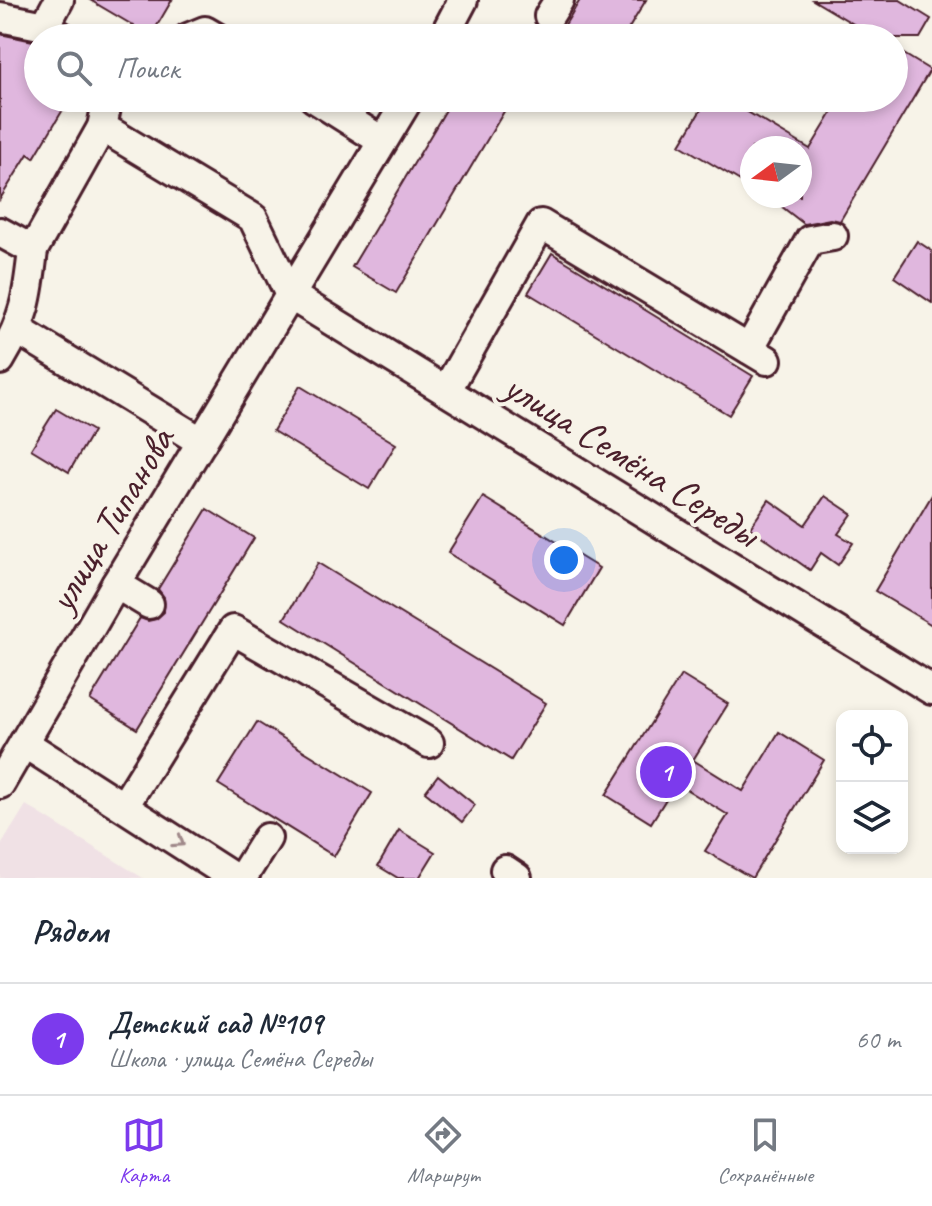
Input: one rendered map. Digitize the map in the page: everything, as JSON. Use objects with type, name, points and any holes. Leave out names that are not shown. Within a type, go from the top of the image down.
[{"type":"street","points":[[56,24],[59,0]]},
{"type":"street","points":[[450,24],[463,0]]},
{"type":"street","points":[[0,17],[26,24]]},
{"type":"street","points":[[0,360],[18,330],[29,292],[33,250],[102,127],[105,112]]},
{"type":"street","points":[[336,112],[382,141]]},
{"type":"street","name":"улица Типанова","points":[[0,784],[116,584],[400,112]]},
{"type":"street","points":[[102,127],[253,218],[290,295]]},
{"type":"street","points":[[446,391],[541,224],[758,355],[810,240],[833,236]]},
{"type":"street","points":[[0,232],[33,250]]},
{"type":"street","name":"улица Семёна Середы","points":[[290,295],[931,687]]},
{"type":"street","points":[[18,330],[202,442]]},
{"type":"street","points":[[116,584],[149,604]]},
{"type":"street","points":[[124,806],[233,630],[429,743]]},
{"type":"street","points":[[24,743],[234,878]]},
{"type":"street","points":[[242,878],[267,838]]},
{"type":"shaded area","points":[[26,805],[143,878],[0,878],[0,847]]},
{"type":"building","points":[[90,0],[172,0],[158,24],[131,24]]},
{"type":"building","points":[[580,0],[646,0],[631,24],[565,24]]},
{"type":"building","points":[[813,0],[900,0],[931,19],[920,38],[908,38],[908,24],[853,24]]},
{"type":"building","points":[[0,34],[24,39],[24,112],[62,112],[34,158],[28,154],[0,199]]},
{"type":"building","points":[[908,57],[930,70],[908,107]]},
{"type":"building","points":[[445,112],[504,112],[396,293],[352,267]]},
{"type":"building","points":[[700,112],[748,112],[788,136],[740,136],[740,181],[680,145]]},
{"type":"building","points":[[832,112],[905,112],[840,221],[830,219],[804,224],[783,208],[812,208],[812,146]]},
{"type":"building","points":[[917,241],[932,251],[932,303],[894,277]]},
{"type":"building","points":[[552,253],[753,376],[729,415],[528,293]]},
{"type":"building","points":[[300,386],[396,444],[369,489],[273,431]]},
{"type":"building","points":[[56,409],[93,431],[69,472],[31,449]]},
{"type":"building","points":[[932,495],[932,625],[875,591]]},
{"type":"building","points":[[825,496],[852,514],[838,534],[853,543],[838,565],[821,553],[810,570],[750,528],[769,500],[805,525]]},
{"type":"building","points":[[483,497],[599,568],[565,625],[448,553]]},
{"type":"building","points":[[207,509],[254,538],[137,729],[90,700],[140,618],[148,621],[156,619],[164,612],[164,597],[158,589]]},
{"type":"building","points":[[318,563],[546,703],[511,760],[284,619]]},
{"type":"building","points":[[681,675],[728,704],[693,760],[743,791],[779,732],[824,760],[752,878],[705,851],[728,815],[676,783],[651,823],[606,795]]},
{"type":"building","points":[[257,722],[372,793],[334,856],[218,784]]},
{"type":"building","points":[[438,775],[475,805],[462,822],[425,792]]},
{"type":"building","points":[[399,830],[435,852],[419,878],[398,878],[378,866]]},
{"type":"place","name":"Детский сад №109","points":[[666,772]]}]
